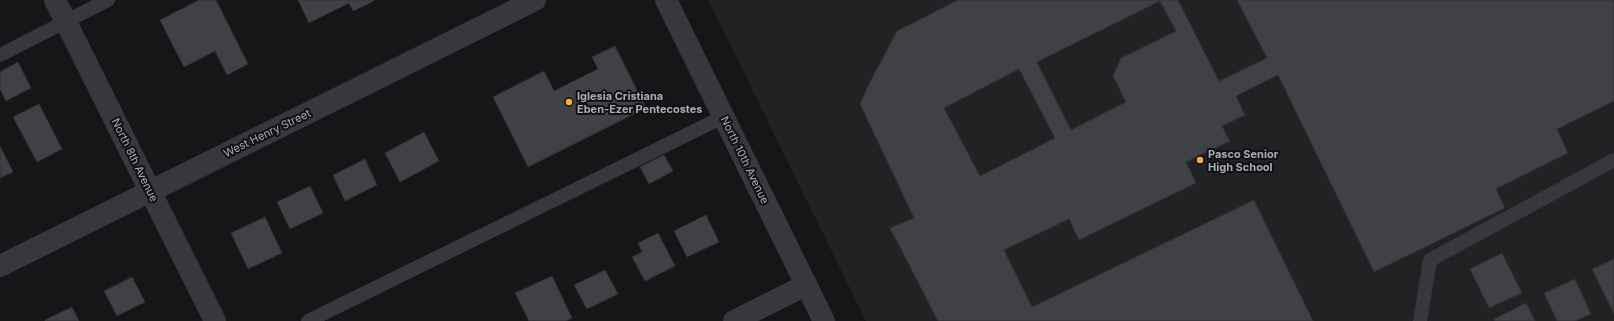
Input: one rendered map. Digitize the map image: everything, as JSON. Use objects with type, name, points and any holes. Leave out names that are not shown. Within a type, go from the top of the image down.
[{"type":"street","name":"North 8th Avenue","points":[[55,0],[215,321]]},
{"type":"street","name":"West Henry Street","points":[[0,266],[535,0]]},
{"type":"street","name":"North 10th Avenue","points":[[666,0],[824,321]]},
{"type":"street","points":[[734,321],[806,285]]},
{"type":"lane","points":[[0,55],[108,0]]},
{"type":"lane","points":[[308,321],[723,117]]},
{"type":"lane","points":[[1420,321],[1430,260],[1614,160]]},
{"type":"shaded area","name":"Pasco Senior High School","points":[[708,0],[1614,0],[1614,321],[866,321]]},
{"type":"building","points":[[199,0],[216,0],[248,64],[227,75],[215,51],[184,67],[160,20]]},
{"type":"building","points":[[298,0],[374,1],[353,11],[349,3],[309,23]]},
{"type":"building","points":[[958,0],[1178,0],[1219,81],[1267,58],[1237,0],[1614,0],[1614,101],[1557,129],[1568,153],[1496,189],[1505,208],[1374,272],[1278,75],[1236,96],[1245,115],[1222,126],[1230,141],[1186,162],[1196,183],[1079,240],[1069,219],[1004,250],[1032,307],[1254,200],[1313,321],[938,321],[890,228],[914,218],[860,104],[897,31]],"holes":[[[1160,1],[1176,31],[1121,58],[1113,76],[1126,102],[1071,130],[1037,62]],[[1019,69],[1055,138],[980,176],[944,108]]]},
{"type":"building","name":"Iglesia Cristiana Eben-Ezer Pentecostes","points":[[615,46],[646,108],[528,167],[493,97],[544,71],[554,91],[598,69],[592,57]]},
{"type":"building","points":[[18,62],[31,88],[6,101],[0,89],[0,72]]},
{"type":"building","points":[[39,104],[62,149],[37,162],[13,117]]},
{"type":"building","points":[[424,132],[439,161],[400,182],[385,153]]},
{"type":"building","points":[[0,146],[13,172],[0,178]]},
{"type":"building","points":[[664,155],[673,171],[649,184],[640,167]]},
{"type":"building","points":[[365,159],[377,185],[345,201],[333,175]]},
{"type":"building","points":[[310,186],[323,213],[290,229],[277,202]]},
{"type":"building","points":[[706,215],[719,242],[687,257],[674,231]]},
{"type":"building","points":[[265,217],[282,253],[248,269],[231,233]]},
{"type":"building","points":[[658,233],[675,266],[645,281],[632,257],[642,252],[638,243]]},
{"type":"building","points":[[1502,253],[1522,293],[1489,308],[1470,269]]},
{"type":"building","points":[[1614,259],[1614,314],[1592,269]]},
{"type":"building","points":[[605,270],[618,294],[587,309],[574,285]]},
{"type":"building","points":[[552,276],[572,318],[566,321],[529,321],[515,293]]},
{"type":"building","points":[[132,277],[145,302],[117,316],[104,291]]},
{"type":"building","points":[[1575,279],[1591,314],[1575,321],[1557,321],[1544,293]]},
{"type":"building","points":[[1526,303],[1535,321],[1495,321],[1494,319]]},
{"type":"building","points":[[72,307],[79,321],[45,321],[45,320]]},
{"type":"place","name":"Iglesia Cristiana Eben-Ezer Pentecostes","points":[[569,102]]},
{"type":"place","name":"Pasco Senior High School","points":[[1200,160]]}]
